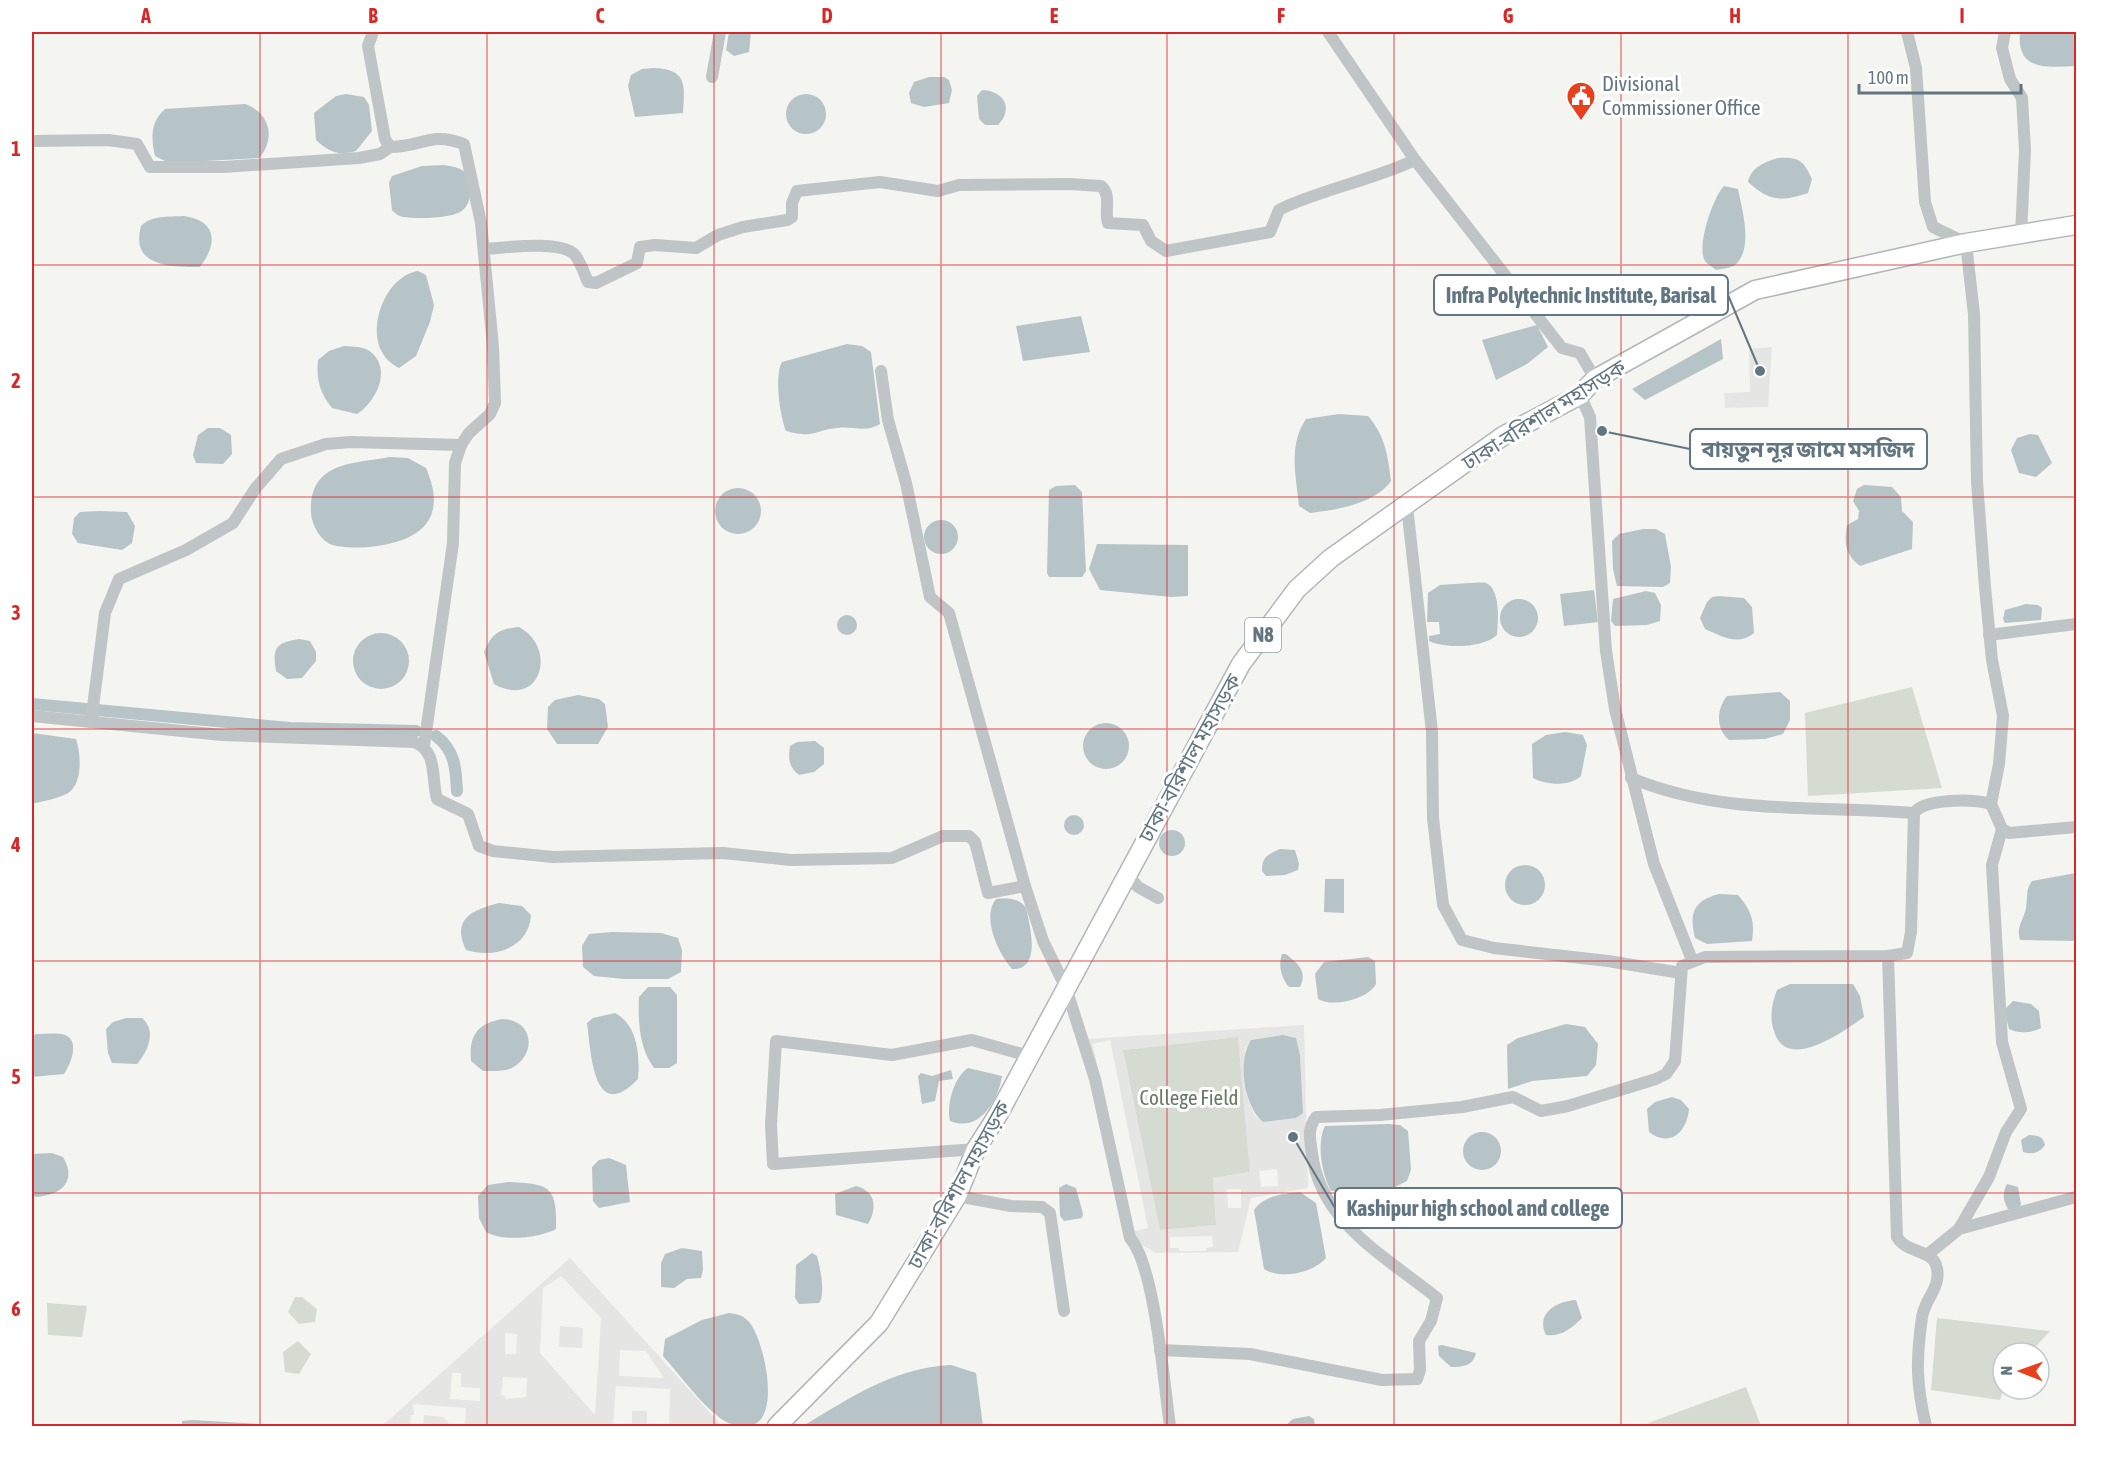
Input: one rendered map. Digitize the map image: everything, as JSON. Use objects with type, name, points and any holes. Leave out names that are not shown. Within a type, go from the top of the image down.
[{"type":"highway","name":"ঢাকা-বরিশাল মহাসড়ক","points":[[777,1426],[879,1323],[957,1196],[976,1149],[1066,988],[1126,873],[1190,762],[1241,664],[1298,589],[1331,558],[1503,436],[1580,395],[1594,379],[1755,290],[1966,243],[2076,225]]},
{"type":"street","points":[[373,32],[368,46],[385,139],[390,147]]},
{"type":"street","points":[[712,77],[720,32]]},
{"type":"street","points":[[1328,32],[1415,160],[1562,348],[1580,353],[1594,379]]},
{"type":"street","points":[[1907,32],[1916,68],[1925,202],[1933,227],[1966,243],[1974,314],[1977,482],[1989,635],[2003,716],[2000,764],[1991,804],[2002,829],[2009,833],[2033,833],[2076,827]]},
{"type":"street","points":[[2005,32],[2002,48],[2010,80],[2022,98],[2025,150],[2021,235]]},
{"type":"street","points":[[32,141],[108,140],[137,144],[150,167],[223,167],[358,158],[380,154],[390,147],[415,144],[436,137],[447,137],[464,144],[476,188],[484,249],[493,346],[495,403],[490,414],[469,433],[455,463],[453,543],[424,746]]},
{"type":"street","points":[[484,249],[551,246],[562,248],[574,254],[588,282],[596,283],[637,263],[640,247],[696,248],[718,235],[743,227],[787,220],[792,217],[792,203],[797,191],[855,182],[880,182],[938,191],[959,185],[1101,186],[1107,196],[1105,214],[1108,223],[1143,225],[1151,241],[1166,251],[1270,232],[1279,210],[1287,206],[1342,185],[1389,173],[1415,160]]},
{"type":"street","points":[[881,371],[888,420],[906,483],[930,597],[949,613],[1042,941],[1066,988],[1095,1079],[1130,1238],[1139,1248],[1147,1275],[1170,1426]]},
{"type":"street","points":[[1580,395],[1590,417],[1606,651],[1615,709],[1654,864],[1692,960]]},
{"type":"street","points":[[92,722],[105,613],[119,579],[186,550],[233,522],[255,489],[281,459],[326,444],[351,442],[461,446]]},
{"type":"street","points":[[1407,506],[1432,732],[1433,818],[1443,905],[1462,940],[1494,948],[1608,961],[1681,973]]},
{"type":"street","points":[[1989,635],[2076,624]]},
{"type":"street","points":[[32,716],[222,735],[400,740],[424,746],[431,754],[437,799],[468,814],[478,846],[493,850],[553,857],[723,853],[790,860],[892,858],[943,836],[969,836],[975,842],[988,893],[1025,886]]},
{"type":"street","points":[[1631,778],[1704,800],[1755,808],[1850,808],[1914,813]]},
{"type":"street","points":[[1160,1350],[1250,1354],[1382,1380],[1417,1379],[1420,1370],[1419,1341],[1431,1321],[1437,1298],[1353,1234],[1327,1198],[1321,1189],[1314,1168],[1309,1131],[1316,1117],[1380,1115],[1462,1107],[1513,1097],[1540,1111],[1568,1106],[1666,1074],[1675,1061],[1682,966],[1692,960],[1705,957],[1888,956],[1907,953],[1910,943],[1914,813],[1919,806],[1930,802],[1991,804]]},
{"type":"street","points":[[1928,1255],[1959,1228],[1989,1177],[2006,1132],[2021,1109],[2002,1042],[1992,865],[2002,829]]},
{"type":"street","points":[[1126,873],[1137,887],[1158,898]]},
{"type":"street","points":[[1888,956],[1895,1226],[1901,1244],[1928,1255],[1935,1262],[1937,1270],[1937,1286],[1923,1314],[1918,1360],[1917,1393],[1926,1426]]},
{"type":"street","points":[[976,1149],[773,1164],[771,1125],[776,1041],[892,1055],[972,1040],[1029,1056]]},
{"type":"street","points":[[957,1196],[1011,1206],[1042,1207],[1050,1213],[1064,1311]]},
{"type":"street","points":[[1959,1228],[2076,1197]]},
{"type":"shaded area","points":[[729,32],[751,32],[749,52],[734,56],[726,50]]},
{"type":"shaded area","points":[[2020,32],[2076,32],[2076,66],[2045,66],[2029,61],[2020,45]]},
{"type":"shaded area","points":[[642,69],[672,71],[682,80],[683,113],[635,117],[628,86],[631,75]]},
{"type":"shaded area","points":[[929,77],[944,77],[949,80],[952,90],[949,103],[924,107],[911,103],[909,93],[914,82]]},
{"type":"shaded area","points":[[982,90],[996,94],[1004,102],[1005,112],[998,125],[985,125],[979,119],[977,96]]},
{"type":"shaded area","points":[[346,94],[364,97],[369,105],[372,131],[356,151],[339,153],[330,150],[316,140],[314,113],[336,96]]},
{"type":"shaded area","points":[[806,94],[820,100],[826,114],[820,128],[806,134],[792,128],[786,114],[792,100]]},
{"type":"shaded area","points":[[245,104],[260,113],[268,127],[268,143],[259,158],[169,163],[155,156],[154,125],[165,109]]},
{"type":"shaded area","points":[[1778,158],[1796,159],[1803,164],[1812,179],[1808,193],[1790,198],[1776,198],[1762,193],[1748,182],[1755,169]]},
{"type":"shaded area","points":[[444,165],[462,170],[468,178],[470,195],[464,209],[453,215],[426,218],[402,217],[392,210],[389,183],[392,176],[422,166]]},
{"type":"shaded area","points":[[1724,186],[1738,189],[1744,218],[1745,239],[1741,258],[1735,265],[1716,270],[1705,261],[1704,234],[1715,200]]},
{"type":"shaded area","points":[[183,216],[202,222],[211,234],[210,249],[200,267],[166,265],[147,257],[139,240],[141,226],[155,218]]},
{"type":"shaded area","points":[[418,271],[426,275],[434,305],[430,322],[416,356],[399,368],[389,362],[382,352],[378,341],[379,315],[389,291],[407,275]]},
{"type":"shaded area","points":[[1081,316],[1090,352],[1023,361],[1016,326]]},
{"type":"shaded area","points":[[1537,325],[1548,347],[1527,364],[1496,380],[1482,340]]},
{"type":"shaded area","points":[[1721,339],[1723,359],[1645,400],[1632,389]]},
{"type":"shaded area","points":[[847,344],[862,346],[871,352],[880,424],[865,429],[838,428],[809,434],[786,431],[779,396],[778,377],[782,362]]},
{"type":"shaded area","points":[[344,346],[366,349],[378,360],[381,369],[379,386],[375,395],[357,414],[332,408],[324,397],[318,380],[318,360],[329,351]]},
{"type":"shaded area","points":[[1772,347],[1768,407],[1725,408],[1724,393],[1750,392],[1749,349]]},
{"type":"shaded area","points":[[1339,414],[1368,416],[1374,423],[1385,446],[1391,481],[1375,495],[1354,505],[1310,513],[1299,506],[1295,450],[1300,429],[1306,419]]},
{"type":"shaded area","points":[[208,428],[220,428],[231,435],[232,454],[223,464],[196,463],[193,455],[198,435]]},
{"type":"shaded area","points":[[2030,434],[2038,435],[2052,463],[2036,477],[2019,473],[2011,450],[2017,438]]},
{"type":"shaded area","points":[[390,457],[408,458],[426,468],[434,502],[425,526],[402,540],[369,547],[342,547],[324,540],[311,516],[312,495],[317,483],[336,468]]},
{"type":"shaded area","points":[[1075,485],[1082,492],[1086,571],[1082,577],[1049,577],[1047,573],[1049,490],[1056,486]]},
{"type":"shaded area","points":[[1864,485],[1892,487],[1901,497],[1902,511],[1913,522],[1912,549],[1860,566],[1849,553],[1846,538],[1847,525],[1858,519],[1859,511],[1853,501],[1857,489]]},
{"type":"shaded area","points":[[738,488],[754,495],[761,511],[754,527],[738,534],[722,527],[715,511],[722,495]]},
{"type":"shaded area","points":[[80,512],[127,512],[135,526],[132,543],[122,550],[78,543],[72,534],[74,518]]},
{"type":"shaded area","points":[[941,520],[953,525],[958,537],[953,549],[941,554],[929,549],[924,537],[929,525]]},
{"type":"shaded area","points":[[1656,529],[1665,534],[1671,567],[1670,583],[1663,587],[1617,586],[1613,569],[1612,541],[1619,534]]},
{"type":"shaded area","points":[[1097,544],[1188,545],[1188,596],[1171,597],[1100,590],[1089,569]]},
{"type":"shaded area","points":[[1486,583],[1491,586],[1498,607],[1497,635],[1483,643],[1464,646],[1436,644],[1429,641],[1429,636],[1440,634],[1439,622],[1427,622],[1428,593],[1440,585]]},
{"type":"shaded area","points":[[1594,590],[1598,622],[1564,626],[1560,594]]},
{"type":"shaded area","points":[[1646,591],[1655,593],[1661,605],[1660,621],[1647,625],[1615,626],[1611,621],[1613,599]]},
{"type":"shaded area","points":[[1712,597],[1744,598],[1752,607],[1754,633],[1736,640],[1705,629],[1700,618],[1707,602]]},
{"type":"shaded area","points":[[1519,599],[1533,604],[1538,618],[1533,632],[1519,637],[1505,632],[1500,618],[1505,604]]},
{"type":"shaded area","points":[[2026,604],[2038,605],[2042,608],[2041,620],[2005,623],[2003,619],[2005,610]]},
{"type":"shaded area","points":[[847,615],[854,618],[857,625],[854,632],[847,635],[840,632],[837,625],[840,618]]},
{"type":"shaded area","points":[[519,627],[531,637],[538,648],[541,661],[539,673],[533,683],[523,689],[510,690],[494,684],[484,652],[490,640],[497,633]]},
{"type":"shaded area","points":[[381,633],[392,635],[401,641],[407,650],[409,661],[407,672],[401,681],[392,687],[381,689],[370,687],[361,681],[355,672],[353,661],[355,650],[361,641],[370,635]]},
{"type":"shaded area","points":[[299,639],[310,641],[316,652],[316,661],[302,678],[287,679],[276,671],[275,651],[285,642]]},
{"type":"shaded area","points":[[1780,692],[1790,701],[1790,720],[1783,734],[1765,739],[1729,740],[1725,736],[1720,725],[1719,713],[1727,696]]},
{"type":"shaded area","points":[[578,695],[599,699],[605,704],[608,727],[598,744],[557,744],[547,729],[548,707],[555,700]]},
{"type":"shaded area","points":[[1106,723],[1122,730],[1129,746],[1122,762],[1106,769],[1090,762],[1083,746],[1090,730]]},
{"type":"shaded area","points":[[1565,732],[1583,735],[1587,745],[1581,776],[1570,782],[1557,784],[1533,778],[1532,744],[1546,735]]},
{"type":"shaded area","points":[[32,733],[76,739],[80,760],[78,776],[73,789],[60,797],[32,804]]},
{"type":"shaded area","points":[[815,741],[824,748],[824,764],[814,772],[799,775],[790,762],[790,746],[797,742]]},
{"type":"shaded area","points":[[1070,815],[1078,815],[1084,821],[1084,829],[1078,835],[1070,835],[1064,829],[1064,821]]},
{"type":"shaded area","points":[[1172,830],[1181,834],[1185,843],[1181,852],[1172,856],[1163,852],[1159,843],[1163,834]]},
{"type":"shaded area","points":[[1280,849],[1295,850],[1299,864],[1298,870],[1285,875],[1266,876],[1262,871],[1264,859]]},
{"type":"shaded area","points":[[1525,865],[1539,871],[1545,885],[1539,899],[1525,905],[1511,899],[1505,885],[1511,871]]},
{"type":"shaded area","points":[[2076,873],[2076,941],[2020,940],[2019,927],[2026,908],[2028,888],[2032,881]]},
{"type":"shaded area","points":[[1325,879],[1344,879],[1344,913],[1324,912]]},
{"type":"shaded area","points":[[1719,894],[1738,895],[1742,900],[1749,911],[1752,922],[1752,941],[1707,944],[1695,938],[1693,915],[1695,909],[1703,900]]},
{"type":"shaded area","points":[[996,899],[1017,900],[1026,908],[1032,946],[1031,955],[1021,967],[1012,969],[993,936],[990,916]]},
{"type":"shaded area","points":[[499,903],[522,906],[531,915],[524,936],[517,943],[498,952],[466,950],[461,931],[463,923],[480,909]]},
{"type":"shaded area","points":[[661,933],[678,938],[682,950],[681,972],[668,979],[594,976],[583,967],[582,946],[589,934]]},
{"type":"shaded area","points":[[1282,954],[1286,954],[1301,968],[1303,976],[1300,987],[1289,987],[1284,980],[1280,967]]},
{"type":"shaded area","points":[[1368,957],[1375,961],[1376,984],[1372,989],[1358,998],[1341,1002],[1324,1002],[1318,999],[1315,974],[1324,962]]},
{"type":"shaded area","points":[[1790,984],[1853,984],[1860,996],[1864,1017],[1816,1045],[1802,1049],[1790,1049],[1780,1043],[1772,1026],[1771,1015],[1777,990]]},
{"type":"shaded area","points":[[648,987],[670,987],[677,995],[677,1063],[669,1068],[654,1068],[642,1043],[639,1025],[639,997]]},
{"type":"shaded area","points":[[2013,1001],[2031,1004],[2039,1011],[2041,1028],[2025,1032],[2009,1029],[2004,1010]]},
{"type":"shaded area","points":[[615,1013],[623,1018],[633,1033],[638,1052],[639,1070],[638,1079],[623,1091],[612,1094],[603,1089],[597,1079],[587,1023],[593,1018]]},
{"type":"shaded area","points":[[126,1018],[142,1018],[149,1029],[149,1041],[145,1053],[137,1064],[112,1063],[108,1053],[106,1029],[113,1022]]},
{"type":"shaded area","points":[[502,1019],[521,1025],[526,1031],[528,1047],[520,1062],[512,1068],[483,1071],[471,1061],[473,1038],[476,1032],[486,1024]]},
{"type":"shaded area","points":[[1566,1024],[1585,1027],[1598,1044],[1596,1065],[1587,1076],[1532,1081],[1508,1089],[1507,1045],[1518,1038]]},
{"type":"shaded area","points":[[1304,1025],[1308,1188],[1251,1198],[1238,1252],[1156,1253],[1132,1239],[1088,1039]],"holes":[[[1283,1035],[1296,1038],[1300,1055],[1303,1113],[1296,1118],[1263,1122],[1255,1116],[1249,1102],[1245,1049],[1251,1040]],[[1238,1037],[1250,1172],[1213,1178],[1216,1225],[1160,1230],[1123,1050]],[[1110,1040],[1148,1228],[1131,1232],[1093,1044]],[[1277,1169],[1278,1186],[1261,1187],[1259,1171]],[[1227,1189],[1241,1189],[1241,1208],[1228,1208]],[[1212,1236],[1213,1247],[1206,1248],[1206,1251],[1179,1251],[1179,1248],[1170,1248],[1170,1237]]]},
{"type":"shaded area","points":[[61,1034],[71,1040],[72,1058],[64,1074],[32,1077],[32,1035]]},
{"type":"shaded area","points":[[1283,1035],[1296,1038],[1300,1055],[1303,1113],[1296,1118],[1263,1122],[1256,1115],[1247,1095],[1244,1059],[1251,1040]]},
{"type":"shaded area","points":[[968,1068],[1002,1076],[996,1095],[985,1112],[970,1123],[960,1124],[950,1121],[949,1107],[955,1085]]},
{"type":"shaded area","points":[[951,1070],[953,1079],[939,1081],[935,1101],[922,1104],[918,1076],[921,1073],[932,1076]]},
{"type":"shaded area","points":[[1672,1097],[1681,1100],[1689,1109],[1685,1125],[1681,1131],[1670,1138],[1657,1137],[1649,1132],[1647,1109],[1655,1102]]},
{"type":"shaded area","points":[[1400,1125],[1408,1131],[1411,1170],[1407,1181],[1393,1188],[1331,1191],[1321,1159],[1321,1141],[1325,1126]]},
{"type":"shaded area","points":[[1482,1132],[1496,1137],[1501,1151],[1496,1165],[1482,1170],[1468,1165],[1463,1151],[1468,1137]]},
{"type":"shaded area","points":[[2029,1135],[2041,1138],[2045,1145],[2041,1150],[2035,1153],[2023,1152],[2021,1140]]},
{"type":"shaded area","points":[[52,1153],[63,1157],[67,1166],[67,1182],[50,1195],[32,1197],[32,1154]]},
{"type":"shaded area","points":[[609,1158],[626,1165],[630,1202],[599,1208],[593,1201],[592,1167],[599,1160]]},
{"type":"shaded area","points":[[508,1182],[533,1184],[548,1190],[555,1203],[556,1229],[540,1235],[521,1238],[502,1237],[486,1232],[479,1218],[478,1196],[488,1185]]},
{"type":"shaded area","points":[[1066,1184],[1076,1188],[1082,1218],[1064,1221],[1060,1216],[1059,1188]]},
{"type":"shaded area","points":[[2007,1184],[2018,1187],[2021,1205],[2017,1209],[2008,1209],[2005,1203],[2004,1194]]},
{"type":"shaded area","points":[[856,1186],[867,1192],[873,1200],[873,1212],[868,1224],[836,1215],[835,1194]]},
{"type":"shaded area","points":[[1300,1192],[1316,1203],[1326,1258],[1305,1271],[1288,1274],[1271,1272],[1264,1269],[1254,1210],[1268,1198]]},
{"type":"shaded area","points":[[682,1248],[702,1251],[701,1278],[687,1279],[674,1288],[661,1287],[661,1263],[665,1254]]},
{"type":"shaded area","points":[[812,1253],[817,1256],[820,1267],[821,1299],[819,1303],[799,1304],[795,1298],[796,1265]]},
{"type":"shaded area","points":[[570,1258],[722,1426],[669,1426],[670,1389],[616,1386],[613,1426],[465,1426],[466,1408],[413,1404],[414,1415],[411,1415],[410,1426],[382,1426]],"holes":[[[561,1276],[601,1318],[595,1415],[540,1353],[543,1288]],[[505,1333],[517,1334],[516,1354],[505,1354]],[[620,1350],[646,1351],[664,1378],[619,1376]],[[452,1373],[461,1373],[461,1387],[480,1388],[480,1401],[450,1399]],[[503,1377],[527,1378],[526,1397],[505,1399],[505,1396],[501,1395]]]},
{"type":"shaded area","points":[[1576,1300],[1582,1318],[1566,1331],[1557,1335],[1546,1335],[1543,1320],[1550,1310],[1562,1303]]},
{"type":"shaded area","points":[[729,1313],[744,1318],[754,1330],[760,1344],[767,1379],[768,1397],[765,1412],[758,1422],[746,1426],[729,1423],[712,1412],[663,1356],[665,1339],[702,1320]]},
{"type":"shaded area","points":[[560,1326],[583,1328],[582,1348],[559,1347]]},
{"type":"shaded area","points":[[1438,1346],[1476,1353],[1475,1357],[1467,1365],[1451,1367],[1439,1356]]},
{"type":"shaded area","points":[[951,1365],[976,1373],[983,1426],[803,1426],[856,1395],[892,1378],[930,1367]]},
{"type":"shaded area","points":[[632,1411],[647,1411],[647,1426],[632,1426]]},
{"type":"shaded area","points":[[424,1415],[443,1417],[452,1426],[423,1426]]},
{"type":"shaded area","points":[[1309,1416],[1314,1419],[1315,1426],[1285,1426],[1293,1419]]},
{"type":"shaded area","points":[[182,1421],[293,1426],[182,1426]]},
{"type":"green space","points":[[1912,687],[1942,788],[1808,796],[1805,713]]},
{"type":"green space","name":"College Field","points":[[1238,1037],[1250,1172],[1213,1178],[1216,1225],[1160,1230],[1123,1050]]},
{"type":"green space","points":[[295,1297],[302,1297],[317,1309],[315,1322],[299,1324],[288,1312]]},
{"type":"green space","points":[[47,1303],[87,1306],[82,1337],[48,1335]]},
{"type":"green space","points":[[1937,1318],[2050,1331],[2041,1341],[1991,1341],[1991,1399],[1931,1390]]},
{"type":"green space","points":[[298,1341],[311,1354],[299,1374],[285,1372],[283,1352]]},
{"type":"green space","points":[[1746,1387],[1761,1426],[1640,1426]]},
{"type":"waterway","points":[[32,704],[290,728],[416,731]]},
{"type":"waterway","points":[[436,736],[451,754],[457,791]]},
{"type":"place","name":"Divisional Commissioner Office","points":[[1581,122]]},
{"type":"place","name":"Infra Polytechnic Institute, Barisal","points":[[1760,371]]},
{"type":"place","name":"বায়তুন নূর জামে মসজিদ","points":[[1602,431]]},
{"type":"place","name":"Kashipur high school and college","points":[[1293,1137]]}]
